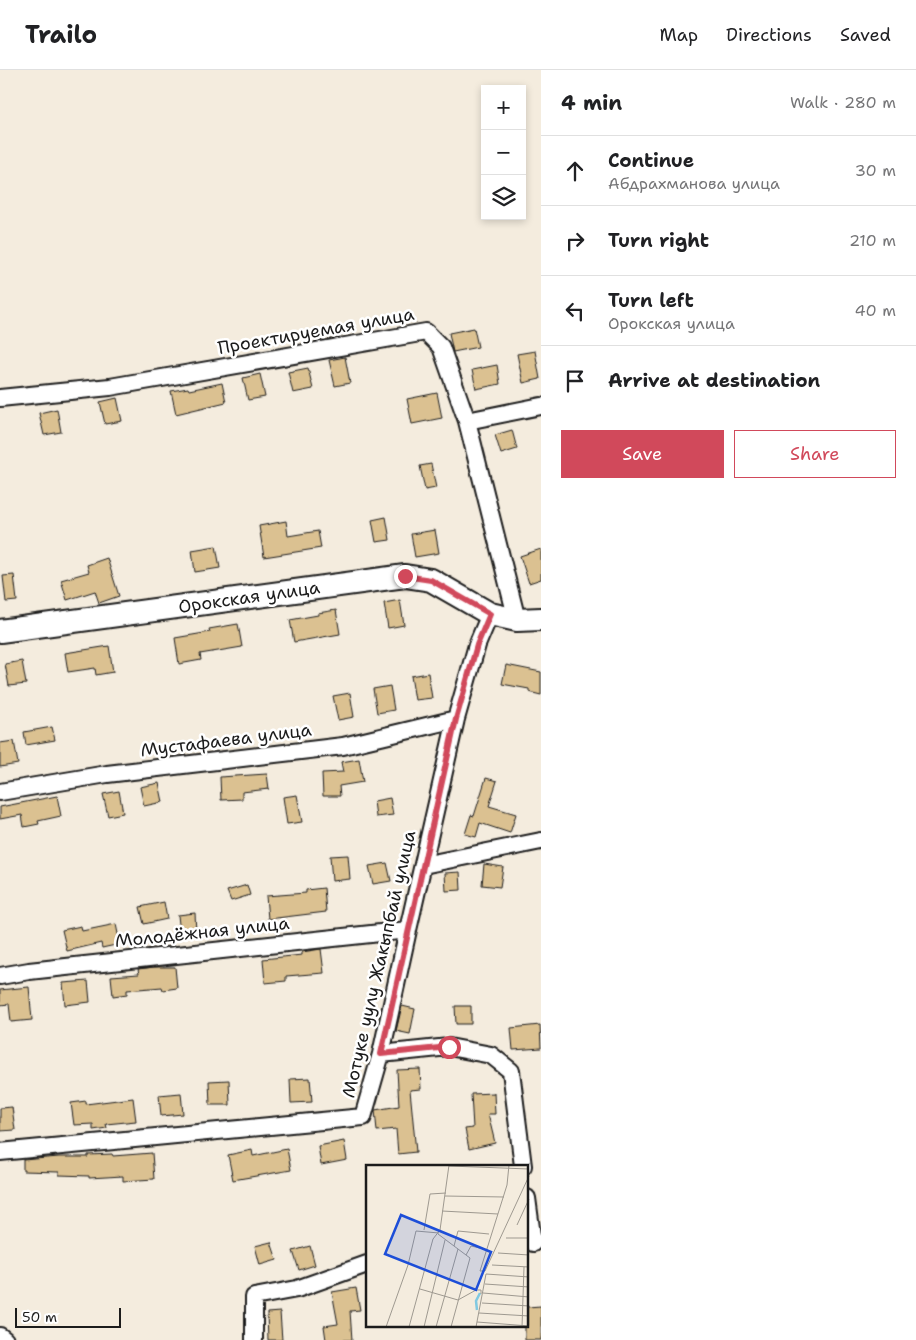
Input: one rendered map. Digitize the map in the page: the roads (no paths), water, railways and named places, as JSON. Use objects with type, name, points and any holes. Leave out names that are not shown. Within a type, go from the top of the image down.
[{"type":"street","name":"Проектируемая улица","points":[[0,398],[110,387],[426,332],[441,347],[467,421],[518,620]]},
{"type":"street","points":[[467,421],[541,406]]},
{"type":"street","name":"Орокская улица","points":[[0,631],[405,576],[431,580],[490,614],[518,620],[541,619]]},
{"type":"street","name":"Мотуке уулу Жакыпбай улица","points":[[0,1152],[363,1117],[381,1054],[456,719],[477,645],[490,614]]},
{"type":"street","name":"Мустафаева улица","points":[[0,792],[107,774],[343,746],[456,719]]},
{"type":"street","points":[[423,865],[541,842]]},
{"type":"street","name":"Молодёжная улица","points":[[0,976],[38,970],[408,930]]},
{"type":"street","points":[[381,1054],[449,1047],[491,1055],[511,1071],[523,1165]]},
{"type":"street","points":[[528,1205],[534,1244]]},
{"type":"street","points":[[254,1340],[254,1297],[297,1288],[366,1264]]},
{"type":"street","points":[[0,1336],[6,1340]]}]
